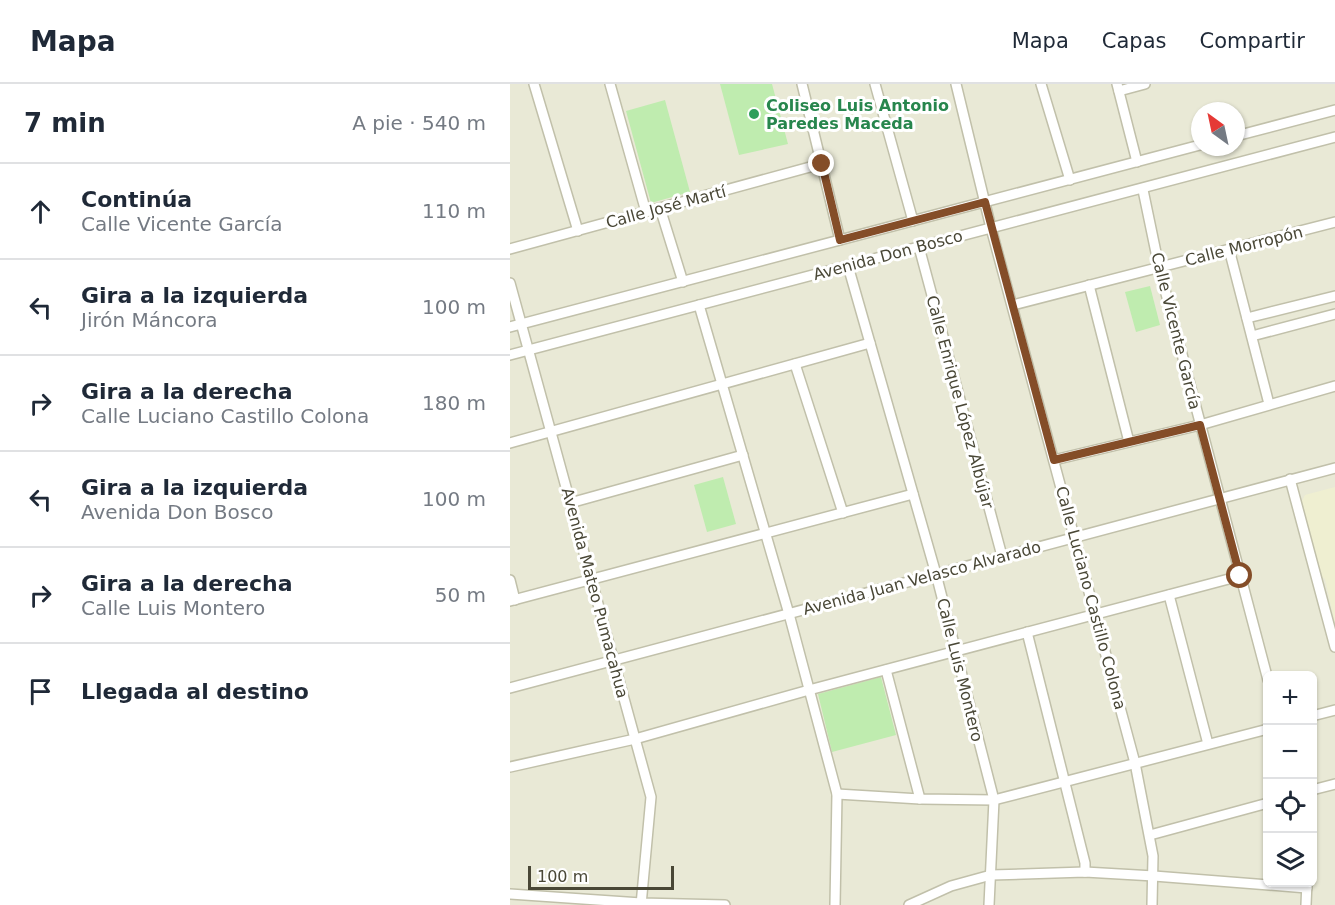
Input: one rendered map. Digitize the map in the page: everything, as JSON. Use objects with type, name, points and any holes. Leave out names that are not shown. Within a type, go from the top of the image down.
[{"type":"street","points":[[534,84],[578,231]]},
{"type":"street","points":[[610,84],[646,212]]},
{"type":"street","points":[[802,84],[840,240]]},
{"type":"street","points":[[875,84],[913,221]]},
{"type":"street","name":"Calle Luciano Castillo Colona","points":[[956,84],[991,228],[1135,763],[1150,835],[1154,876],[1152,905]]},
{"type":"street","points":[[1041,84],[1070,180]]},
{"type":"street","points":[[1137,162],[1118,87],[1145,84]]},
{"type":"street","points":[[1245,134],[1335,110]]},
{"type":"street","name":"Avenida Don Bosco","points":[[510,355],[1335,138]]},
{"type":"street","name":"Avenida Don Bosco","points":[[510,327],[1191,147]]},
{"type":"street","name":"Calle José Martí","points":[[510,249],[822,164]]},
{"type":"street","name":"Calle Vicente García","points":[[1143,189],[1158,267],[1266,671]]},
{"type":"street","points":[[660,208],[683,282]]},
{"type":"street","name":"Calle Morropón","points":[[1013,304],[1335,222]]},
{"type":"street","name":"Calle Enrique López Albújar","points":[[919,247],[1002,556]]},
{"type":"street","points":[[1229,249],[1269,404]]},
{"type":"street","name":"Calle Luis Montero","points":[[848,266],[936,574],[994,800],[989,905]]},
{"type":"street","name":"Avenida Mateo Pumacahua","points":[[510,283],[651,797],[641,904]]},
{"type":"street","points":[[1089,285],[1129,442]]},
{"type":"street","points":[[1247,318],[1335,296]]},
{"type":"street","points":[[699,305],[789,614],[837,794],[835,905]]},
{"type":"street","points":[[1252,336],[1335,314]]},
{"type":"street","points":[[510,443],[870,342]]},
{"type":"street","points":[[795,364],[843,513]]},
{"type":"street","points":[[1054,460],[1200,425],[1335,386]]},
{"type":"street","points":[[570,503],[743,455]]},
{"type":"street","name":"Avenida Juan Velasco Alvarado","points":[[510,688],[1335,468]]},
{"type":"street","points":[[1290,479],[1335,647]]},
{"type":"street","points":[[510,580],[513,601],[913,494]]},
{"type":"street","points":[[510,767],[635,739],[809,690],[1240,576]]},
{"type":"street","points":[[1169,595],[1208,744]]},
{"type":"street","points":[[1027,632],[1066,781],[1085,862],[1085,872]]},
{"type":"street","points":[[886,670],[920,799]]},
{"type":"street","points":[[1317,715],[1335,710]]},
{"type":"street","points":[[837,794],[920,799],[994,800],[1263,730]]},
{"type":"street","points":[[1317,789],[1335,784]]},
{"type":"street","points":[[1150,835],[1263,804]]},
{"type":"street","points":[[909,905],[951,886],[991,875],[1085,872],[1263,882]]},
{"type":"street","points":[[1306,905],[1307,887]]},
{"type":"street","points":[[510,894],[641,904],[725,905]]},
{"type":"shaded area","points":[[510,84],[1335,84],[1335,905],[510,905]]},
{"type":"shaded area","points":[[1335,487],[1335,624],[1325,579],[1320,576],[1301,503],[1305,495]]},
{"type":"green space","name":"Coliseo Luis Antonio Paredes Maceda","points":[[720,84],[772,84],[788,144],[739,155]]},
{"type":"green space","points":[[665,100],[690,192],[651,203],[626,111]]},
{"type":"green space","points":[[1150,286],[1160,325],[1136,332],[1125,292]]},
{"type":"green space","points":[[723,477],[736,524],[707,532],[694,485]]},
{"type":"green space","points":[[881,677],[896,735],[832,752],[818,694]]},
{"type":"place","name":"Coliseo Luis Antonio Paredes Maceda","points":[[754,114]]},
{"type":"route","points":[[822,164],[840,240],[985,202],[1054,460],[1200,425],[1240,576]]}]
